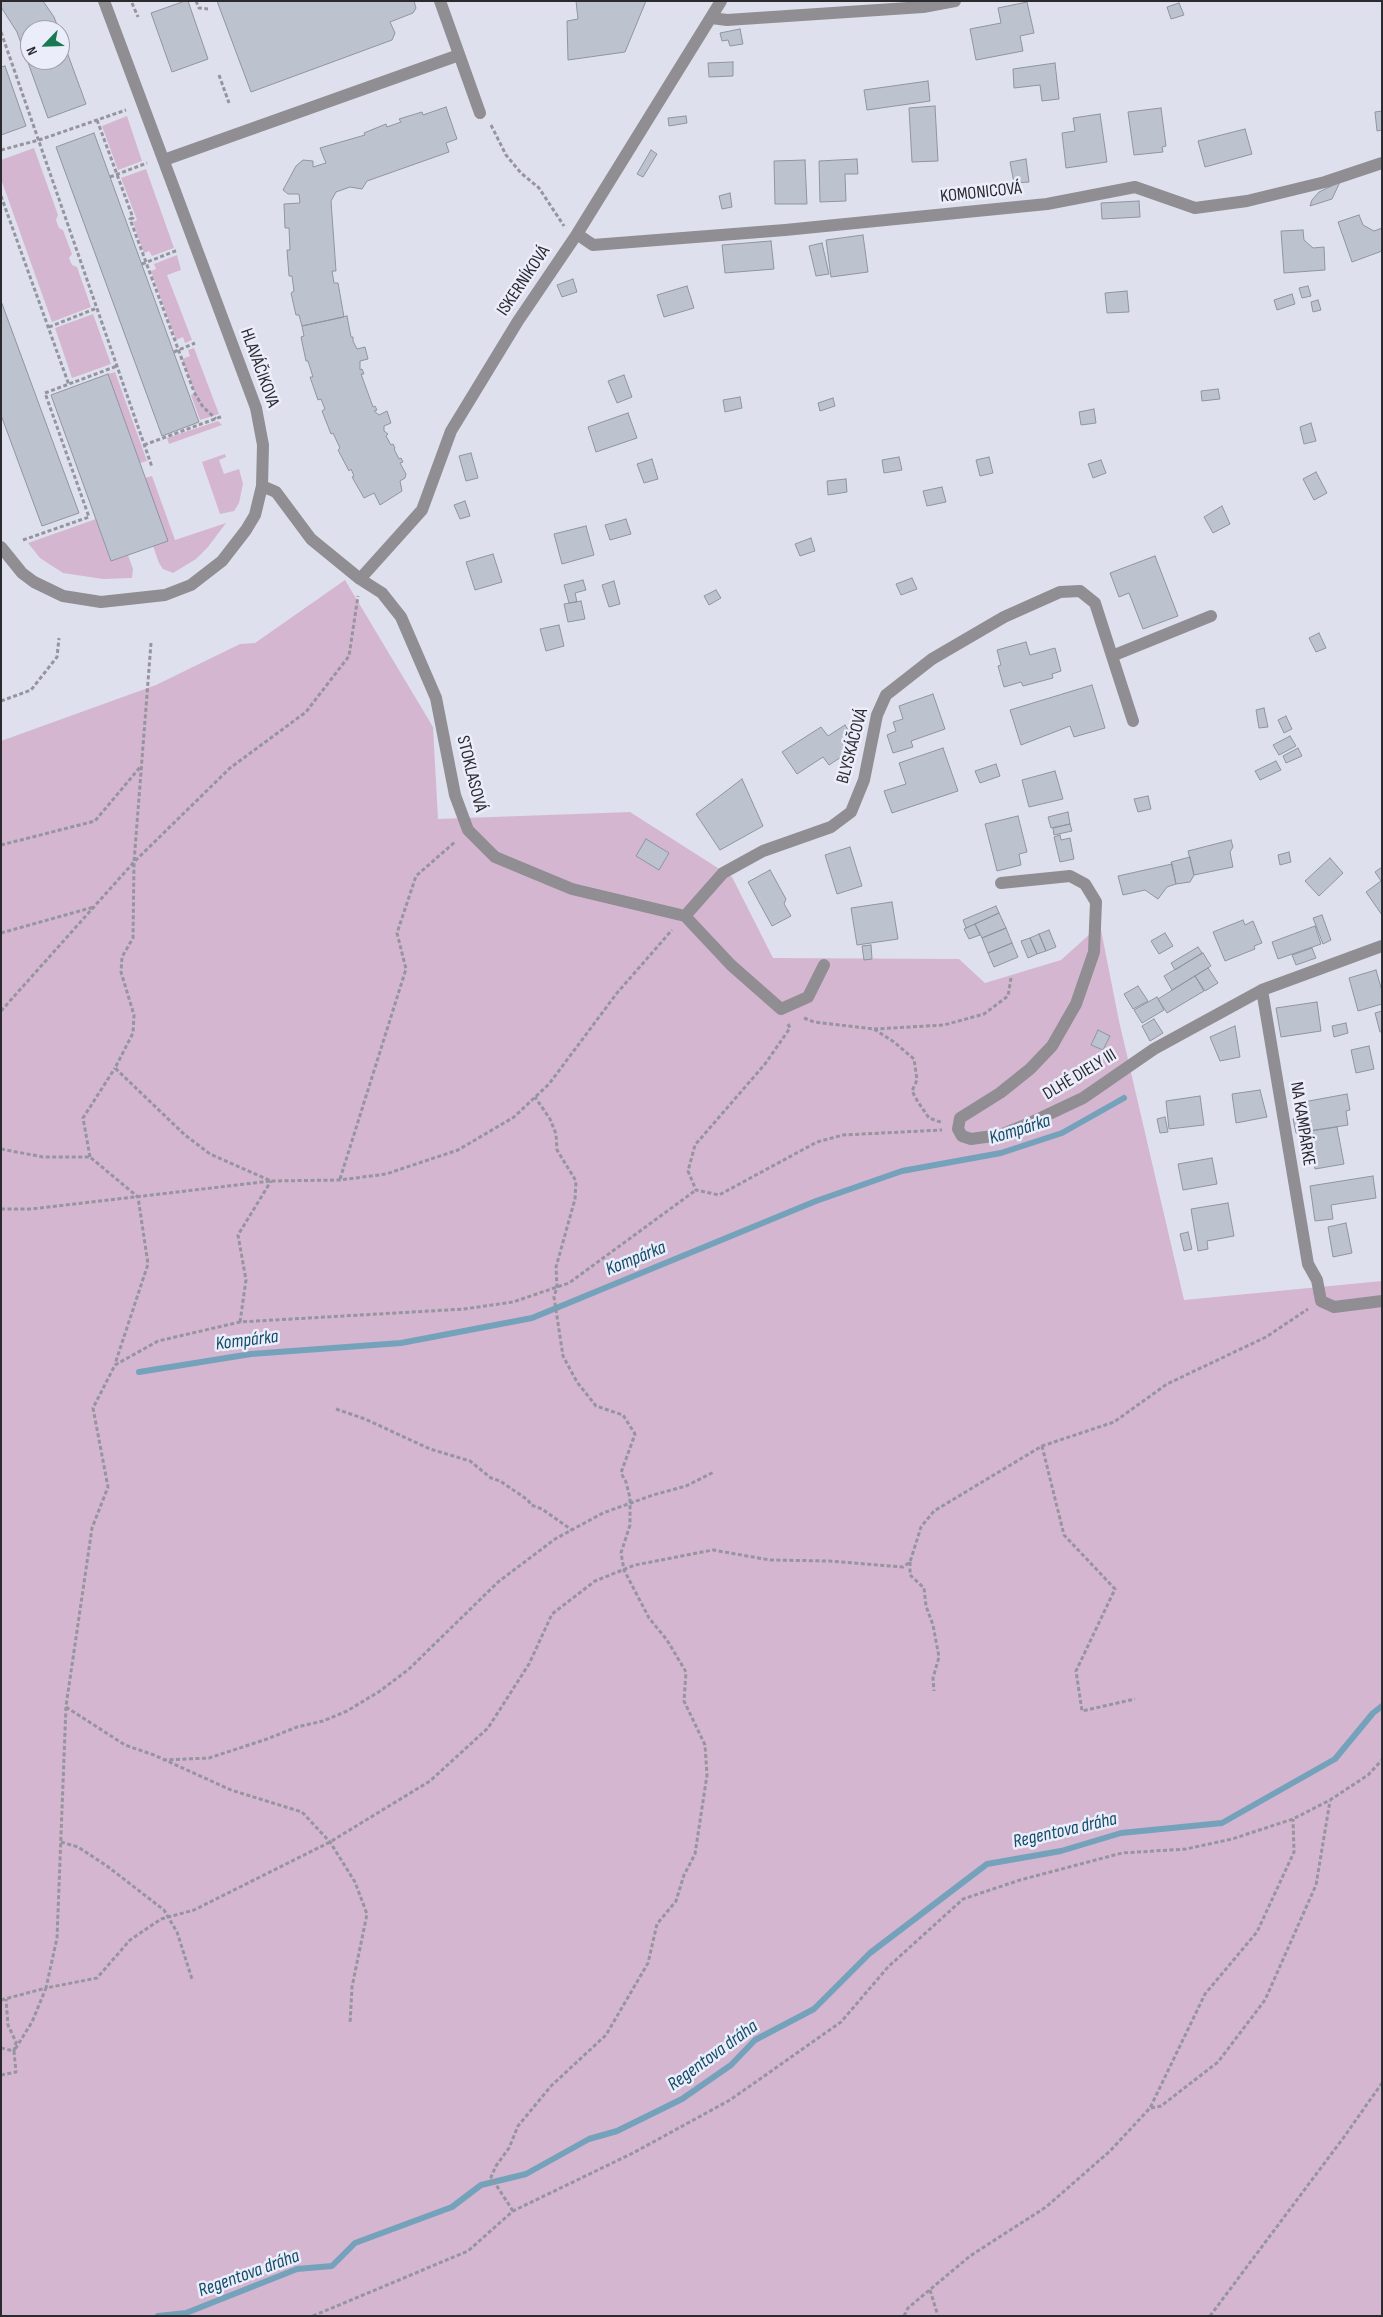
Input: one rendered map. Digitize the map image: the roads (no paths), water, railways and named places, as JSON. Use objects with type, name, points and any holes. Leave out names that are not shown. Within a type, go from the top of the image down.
[{"type":"street","name":"HLAVÁČIKOVA","points":[[1,548],[22,573],[34,582],[63,596],[80,600],[122,601],[165,595],[185,588],[203,577],[222,561],[246,530],[254,515],[262,486],[263,445],[259,418],[104,1]]},
{"type":"street","points":[[440,1],[480,113]]},
{"type":"street","name":"ISKERNÍKOVÁ","points":[[360,579],[422,510],[451,431],[518,321],[577,234],[722,1]]},
{"type":"street","points":[[712,18],[727,20],[923,7],[955,1]]},
{"type":"street","points":[[164,160],[458,55]]},
{"type":"street","name":"KOMONICOVÁ","points":[[577,234],[593,245],[804,228],[1047,204],[1134,186],[1195,208],[1247,201],[1308,187],[1382,162]]},
{"type":"street","name":"STOKLASOVÁ","points":[[262,486],[276,492],[311,540],[360,579],[382,593],[401,617],[436,698],[455,795],[468,830],[495,857],[572,889],[684,916]]},
{"type":"street","name":"BLYSKÁČOVÁ","points":[[684,916],[723,873],[763,851],[831,827],[851,812],[864,780],[876,716],[886,695],[932,658],[1004,617],[1060,592],[1080,591],[1095,603],[1133,721]]},
{"type":"street","points":[[1112,656],[1212,616]]},
{"type":"street","name":"DLHÉ DIELY III","points":[[1000,883],[1070,876],[1085,884],[1096,902],[1094,952],[1076,1004],[1052,1046],[1030,1069],[1000,1093],[960,1118],[958,1129],[962,1136],[970,1139],[1000,1135],[1083,1098],[1154,1049],[1262,990],[1382,946]]},
{"type":"street","points":[[684,916],[731,964],[781,1009],[808,997],[824,965]]},
{"type":"street","name":"NA KAMPÁRKE","points":[[1262,990],[1308,1264],[1317,1280],[1322,1301],[1334,1307],[1382,1301]]},
{"type":"waterway","name":"Kompárka","points":[[139,1372],[251,1354],[401,1343],[532,1318],[816,1201],[902,1171],[1001,1153],[1062,1133],[1124,1098]]},
{"type":"waterway","name":"Regentova dráha","points":[[158,2316],[186,2313],[297,2269],[332,2266],[355,2243],[452,2207],[481,2185],[526,2174],[589,2139],[617,2131],[682,2099],[731,2065],[755,2040],[814,2009],[870,1953],[987,1864],[1061,1851],[1121,1833],[1222,1823],[1335,1759],[1373,1713],[1382,1706]]}]
